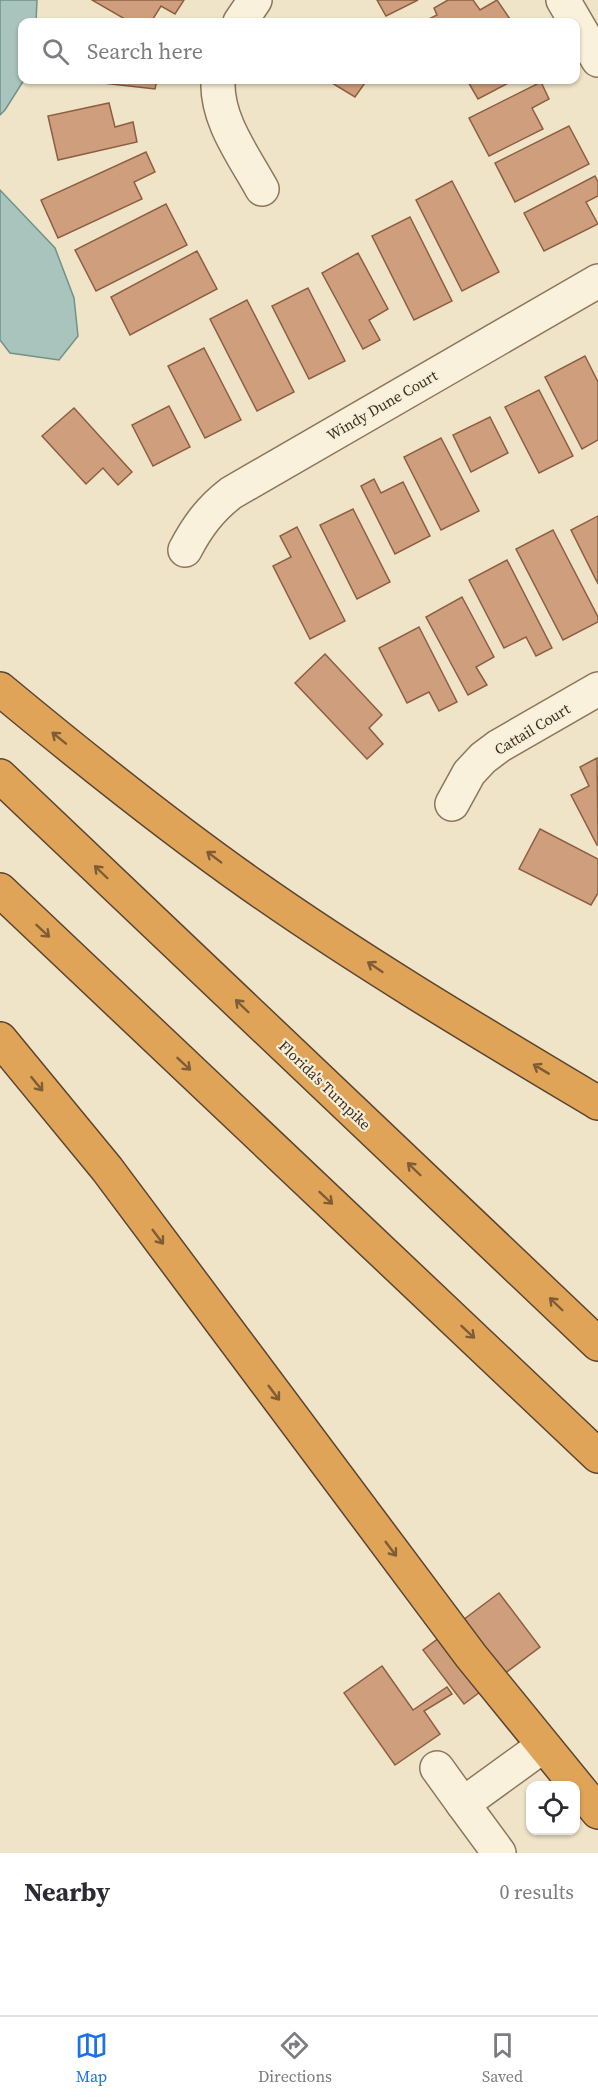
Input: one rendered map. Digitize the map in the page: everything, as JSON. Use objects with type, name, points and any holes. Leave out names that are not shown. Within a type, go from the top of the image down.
[{"type":"highway","points":[[0,689],[101,772],[251,885],[399,983],[598,1103]]},
{"type":"highway","name":"Florida's Turnpike","points":[[0,776],[598,1344]]},
{"type":"highway","points":[[0,890],[598,1456]]},
{"type":"highway","points":[[0,1039],[107,1169],[471,1656],[598,1812]]},
{"type":"street","points":[[243,18],[255,0]]},
{"type":"street","points":[[563,0],[574,18]]},
{"type":"street","points":[[580,29],[598,60]]},
{"type":"street","points":[[218,84],[222,115],[262,189]]},
{"type":"street","name":"Windy Dune Court","points":[[184,550],[203,519],[215,505],[231,493],[598,281]]},
{"type":"street","name":"Cattail Court","points":[[452,804],[469,773],[483,758],[499,746],[598,690]]},
{"type":"street","points":[[463,1804],[543,1746]]},
{"type":"street","points":[[437,1768],[499,1853]]},
{"type":"water","points":[[0,0],[37,0],[36,18],[18,18],[18,84],[21,84],[0,115]]},
{"type":"water","points":[[0,190],[55,248],[74,298],[78,336],[59,360],[10,353],[0,340]]},
{"type":"building","points":[[92,0],[184,0],[175,14],[161,6],[154,18],[123,18]]},
{"type":"building","points":[[377,0],[418,0],[386,16]]},
{"type":"building","points":[[448,0],[473,0],[480,10],[497,0],[509,18],[431,18],[437,15],[434,8]]},
{"type":"building","points":[[111,84],[156,84],[155,89]]},
{"type":"building","points":[[334,84],[364,84],[355,97]]},
{"type":"building","points":[[469,84],[506,84],[478,99]]},
{"type":"building","points":[[537,84],[542,84],[549,99],[532,108],[543,129],[489,156],[469,118]]},
{"type":"building","points":[[109,103],[115,127],[133,122],[137,142],[58,160],[48,116]]},
{"type":"building","points":[[569,126],[589,164],[515,202],[495,163]]},
{"type":"building","points":[[146,152],[155,172],[134,182],[142,199],[58,238],[41,200]]},
{"type":"building","points":[[595,176],[598,182],[598,196],[586,202],[598,224],[544,251],[524,213]]},
{"type":"building","points":[[452,181],[499,272],[462,291],[416,200]]},
{"type":"building","points":[[166,204],[187,245],[96,291],[75,250]]},
{"type":"building","points":[[410,217],[452,301],[414,320],[372,236]]},
{"type":"building","points":[[197,251],[217,289],[130,335],[111,297]]},
{"type":"building","points":[[358,253],[388,309],[369,320],[380,340],[363,349],[322,273]]},
{"type":"building","points":[[308,288],[345,361],[309,379],[272,306]]},
{"type":"building","points":[[247,300],[294,392],[257,411],[210,319]]},
{"type":"building","points":[[204,348],[241,420],[205,438],[168,366]]},
{"type":"building","points":[[585,356],[598,382],[598,440],[582,449],[545,377]]},
{"type":"building","points":[[539,390],[573,456],[539,473],[505,407]]},
{"type":"building","points":[[169,406],[190,447],[153,466],[132,425]]},
{"type":"building","points":[[74,408],[132,472],[118,485],[103,468],[86,484],[42,436]]},
{"type":"building","points":[[490,417],[508,453],[471,472],[453,435]]},
{"type":"building","points":[[441,438],[479,511],[441,530],[404,457]]},
{"type":"building","points":[[374,479],[381,493],[403,482],[430,536],[395,554],[361,486]]},
{"type":"building","points":[[353,509],[390,582],[357,599],[320,525]]},
{"type":"building","points":[[598,516],[598,584],[571,530]]},
{"type":"building","points":[[297,527],[345,621],[310,639],[273,566],[291,557],[280,536]]},
{"type":"building","points":[[553,530],[598,617],[598,622],[563,640],[516,549]]},
{"type":"building","points":[[507,560],[552,648],[536,656],[526,637],[504,648],[469,580]]},
{"type":"building","points":[[462,597],[494,657],[476,667],[487,685],[468,695],[426,617]]},
{"type":"building","points":[[419,627],[457,702],[439,711],[429,692],[407,703],[379,648]]},
{"type":"building","points":[[325,654],[382,715],[369,728],[383,744],[367,759],[295,683]]},
{"type":"building","points":[[597,758],[597,845],[571,795],[589,786],[580,767]]},
{"type":"building","points":[[540,829],[598,859],[598,893],[591,905],[519,869]]},
{"type":"building","points":[[499,1593],[540,1647],[464,1704],[423,1650]]},
{"type":"building","points":[[382,1666],[413,1710],[447,1687],[452,1694],[424,1711],[440,1734],[395,1765],[344,1693]]}]
